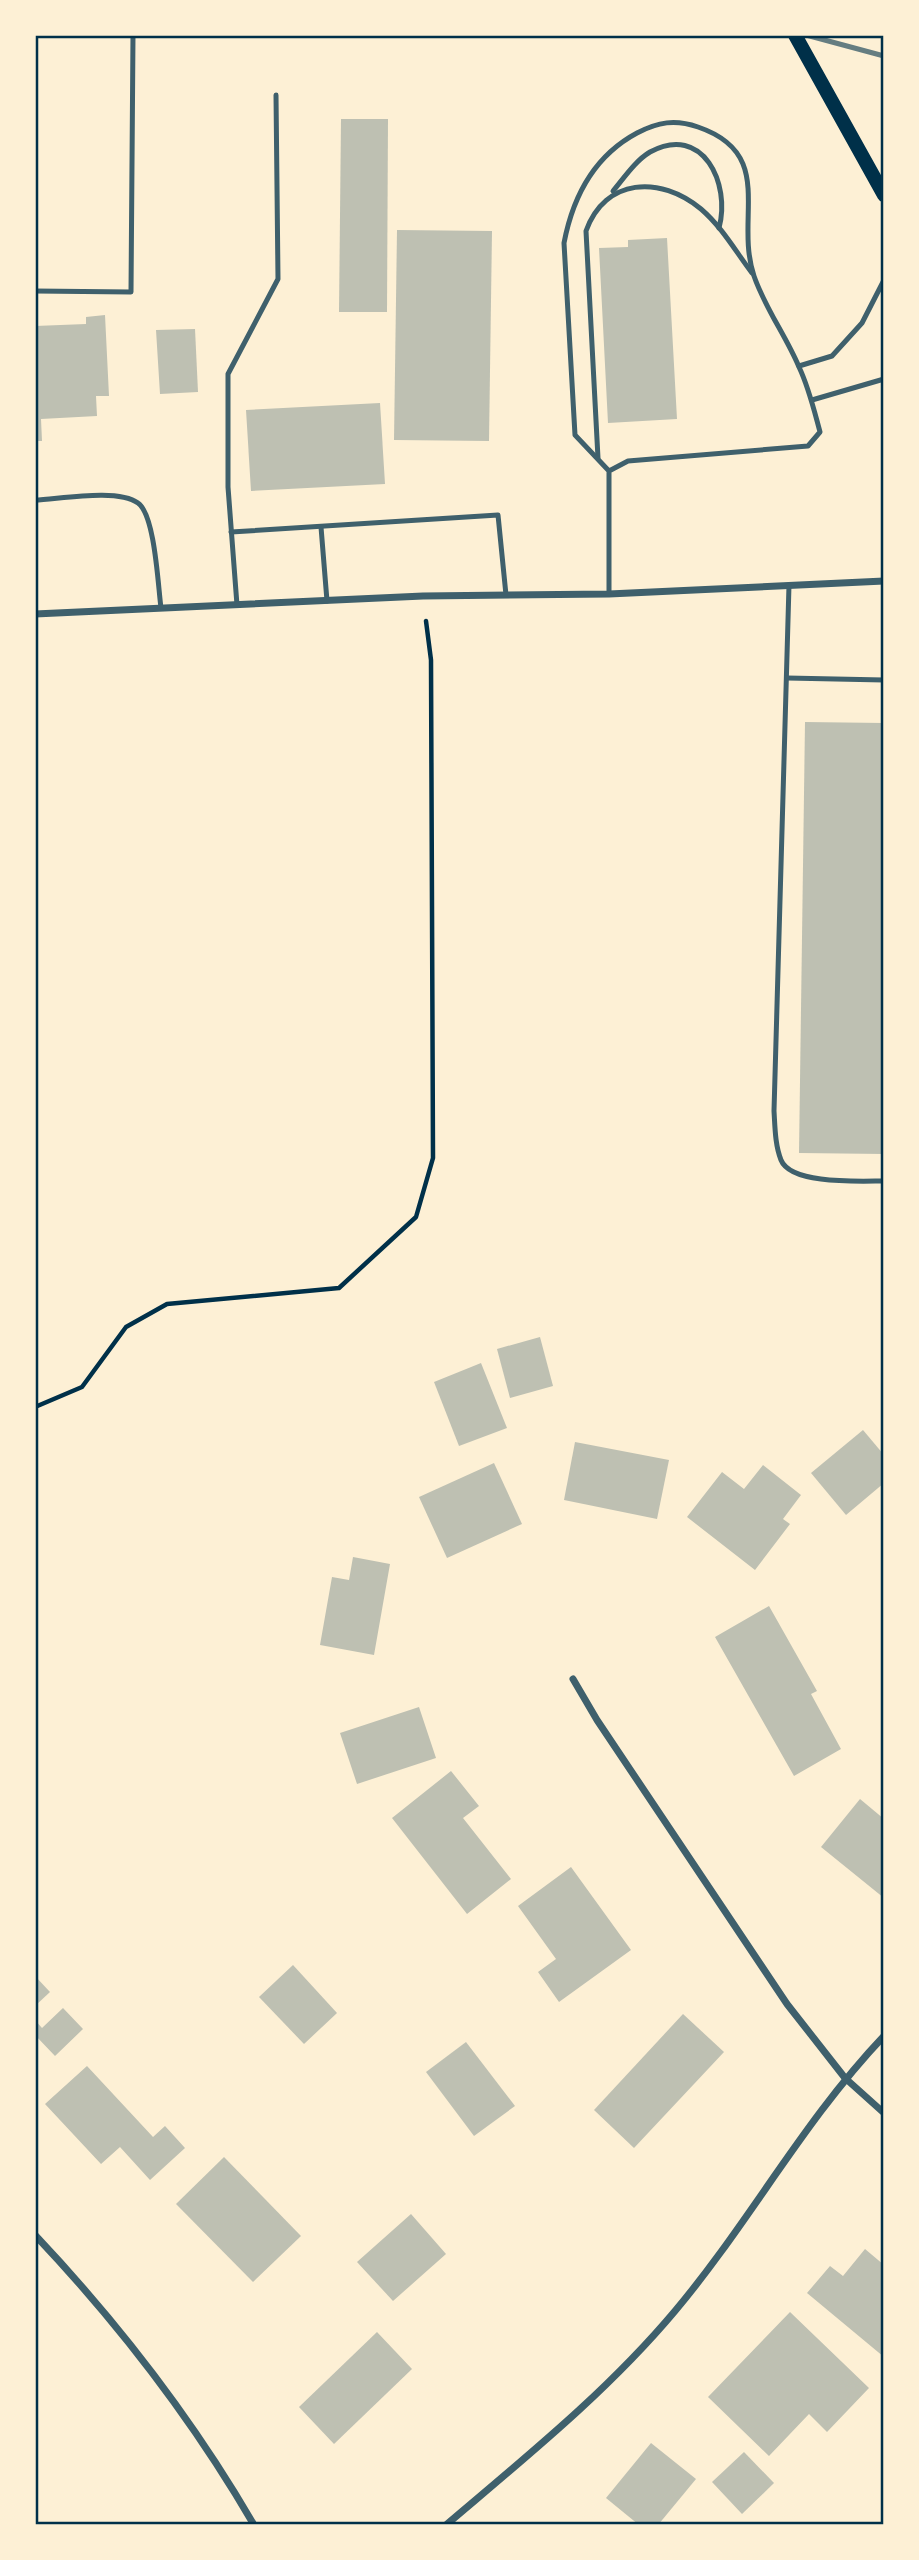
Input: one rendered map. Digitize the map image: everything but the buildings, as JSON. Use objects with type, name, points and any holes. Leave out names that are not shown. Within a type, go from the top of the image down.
[{"type":"main road","points":[[795,35],[884,194]]},
{"type":"street","points":[[35,614],[422,596],[609,594],[884,581]]},
{"type":"street","points":[[573,1679],[597,1720],[787,2004],[845,2078],[884,2113]]},
{"type":"street","points":[[446,2525],[597,2396],[676,2310],[845,2078],[884,2036]]},
{"type":"street","points":[[35,2235],[137,2351],[180,2407],[254,2525]]},
{"type":"lane","points":[[35,291],[131,292],[133,35]]},
{"type":"lane","points":[[237,605],[231,532],[228,374],[278,279],[276,95]]},
{"type":"lane","points":[[609,594],[609,471],[575,435],[564,243],[570,213],[589,177],[614,145],[657,122],[685,123],[711,132],[735,148],[748,173],[747,228],[754,276]]},
{"type":"lane","points":[[598,459],[586,231],[592,215],[640,158],[663,146],[691,148],[704,155],[721,185],[723,214],[719,228]]},
{"type":"lane","points":[[609,471],[628,461],[808,446],[820,432],[799,366],[754,276],[719,228],[701,209],[666,191],[622,188],[612,194]]},
{"type":"lane","points":[[799,366],[832,356],[862,323],[884,279]]},
{"type":"lane","points":[[812,400],[884,379]]},
{"type":"lane","points":[[35,500],[118,495],[139,503],[149,519],[161,608]]},
{"type":"lane","points":[[231,532],[498,516],[506,595]]},
{"type":"lane","points":[[321,527],[327,601]]},
{"type":"lane","points":[[789,585],[774,1111],[777,1145],[782,1163],[796,1173],[818,1179],[884,1181]]},
{"type":"lane","points":[[787,678],[884,680]]},
{"type":"path","points":[[35,1407],[82,1387],[127,1327],[167,1304],[339,1288],[416,1217],[433,1158],[431,660],[422,596]]},
{"type":"railway","points":[[806,35],[884,56]]}]
